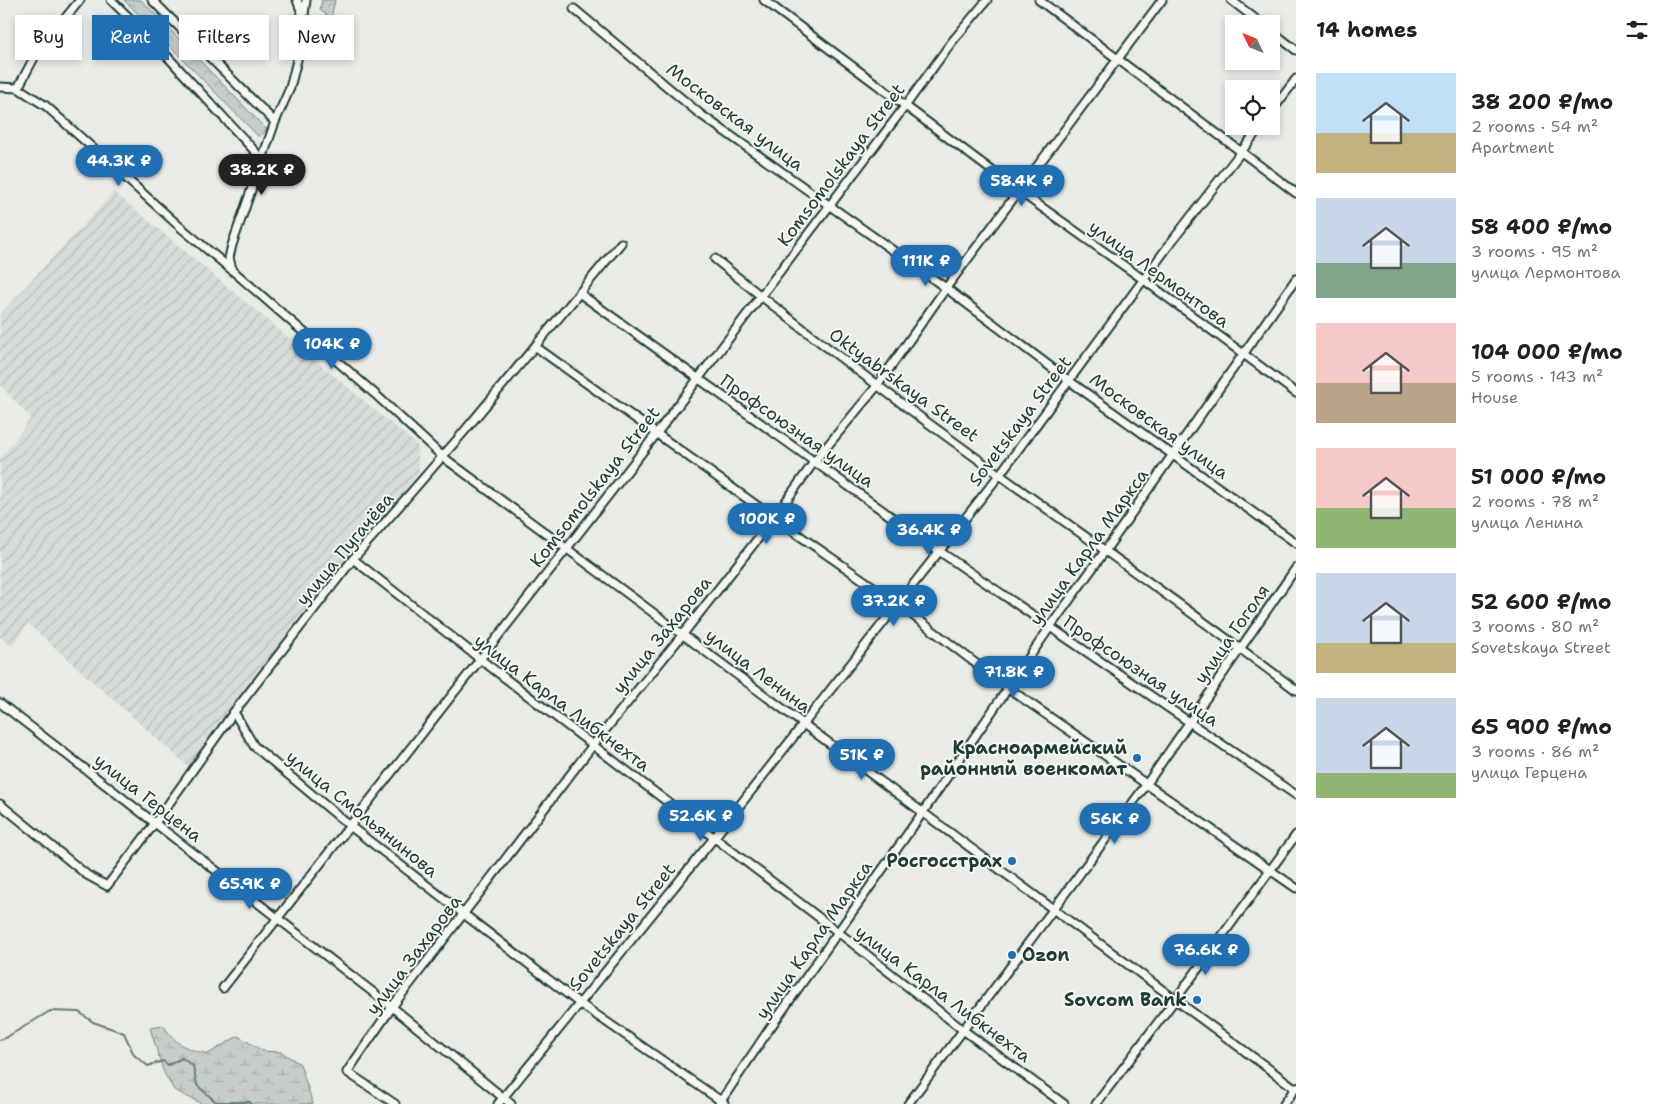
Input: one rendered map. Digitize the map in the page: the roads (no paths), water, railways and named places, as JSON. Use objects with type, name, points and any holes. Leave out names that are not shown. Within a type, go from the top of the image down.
[{"type":"street","points":[[0,87],[18,88],[36,54],[80,0]]},
{"type":"street","points":[[111,0],[262,159]]},
{"type":"street","points":[[152,0],[275,122]]},
{"type":"street","points":[[297,0],[302,15]]},
{"type":"street","points":[[303,15],[306,0]]},
{"type":"street","name":"улица Лермонтова","points":[[764,0],[1019,191],[1144,280],[1296,393]]},
{"type":"street","name":"Komsomolskaya Street","points":[[223,988],[568,548],[906,105],[951,42],[987,0]]},
{"type":"street","points":[[1039,0],[1296,193]]},
{"type":"street","name":"улица Захарова","points":[[395,1104],[347,1072],[392,1007],[593,745],[774,518],[814,462],[877,386],[946,288],[1162,0]]},
{"type":"street","points":[[1231,0],[1250,15]]},
{"type":"street","name":"Московская улица","points":[[574,9],[700,114],[946,288],[1068,380],[1296,543]]},
{"type":"street","points":[[1280,38],[1296,50]]},
{"type":"street","points":[[232,270],[229,258],[231,251],[275,122],[290,88],[298,60]]},
{"type":"street","points":[[1280,100],[1296,79]]},
{"type":"street","name":"улица Ленина","points":[[18,88],[46,106],[179,226],[376,394],[443,456],[1296,1088]]},
{"type":"street","name":"Sovetskaya Street","points":[[498,1104],[714,838],[1000,474],[1169,245],[1254,135]]},
{"type":"street","name":"улица Пугачёва","points":[[0,804],[87,875],[107,886],[155,823],[234,712],[353,560],[536,347],[621,243]]},
{"type":"street","name":"Oktyabrskaya Street","points":[[716,259],[877,386],[1241,648],[1296,690]]},
{"type":"street","name":"улица Карла Маркса","points":[[722,1103],[768,1030],[1296,279]]},
{"type":"street","name":"Профсоюзная улица","points":[[579,293],[939,550],[1296,795]]},
{"type":"street","points":[[536,347],[657,432],[774,518],[898,604],[1008,688],[1296,888]]},
{"type":"street","name":"улица Карла Либкнехта","points":[[353,560],[963,1030],[1064,1104]]},
{"type":"street","name":"улица Гоголя","points":[[908,1104],[1146,785],[1296,568]]},
{"type":"street","name":"улица Герцена","points":[[0,703],[392,1007],[512,1104]]},
{"type":"street","name":"улица Смольянинова","points":[[234,712],[254,746],[350,826],[579,1003],[722,1103]]},
{"type":"street","points":[[1096,1104],[1296,835]]},
{"type":"street","points":[[1284,1104],[1296,1088]]},
{"type":"waterway","points":[[0,1040],[50,1011],[79,1012],[93,1022],[124,1033],[134,1055],[148,1066],[163,1061],[168,1065],[182,1058],[193,1066],[197,1085],[216,1102],[250,1102],[251,1104]]},
{"type":"place","name":"Красноармейский районный военкомат","points":[[1137,758]]},
{"type":"place","name":"Росгосстрах","points":[[1012,861]]},
{"type":"place","name":"Ozon","points":[[1012,955]]},
{"type":"place","name":"Sovcom Bank","points":[[1197,1000]]}]
